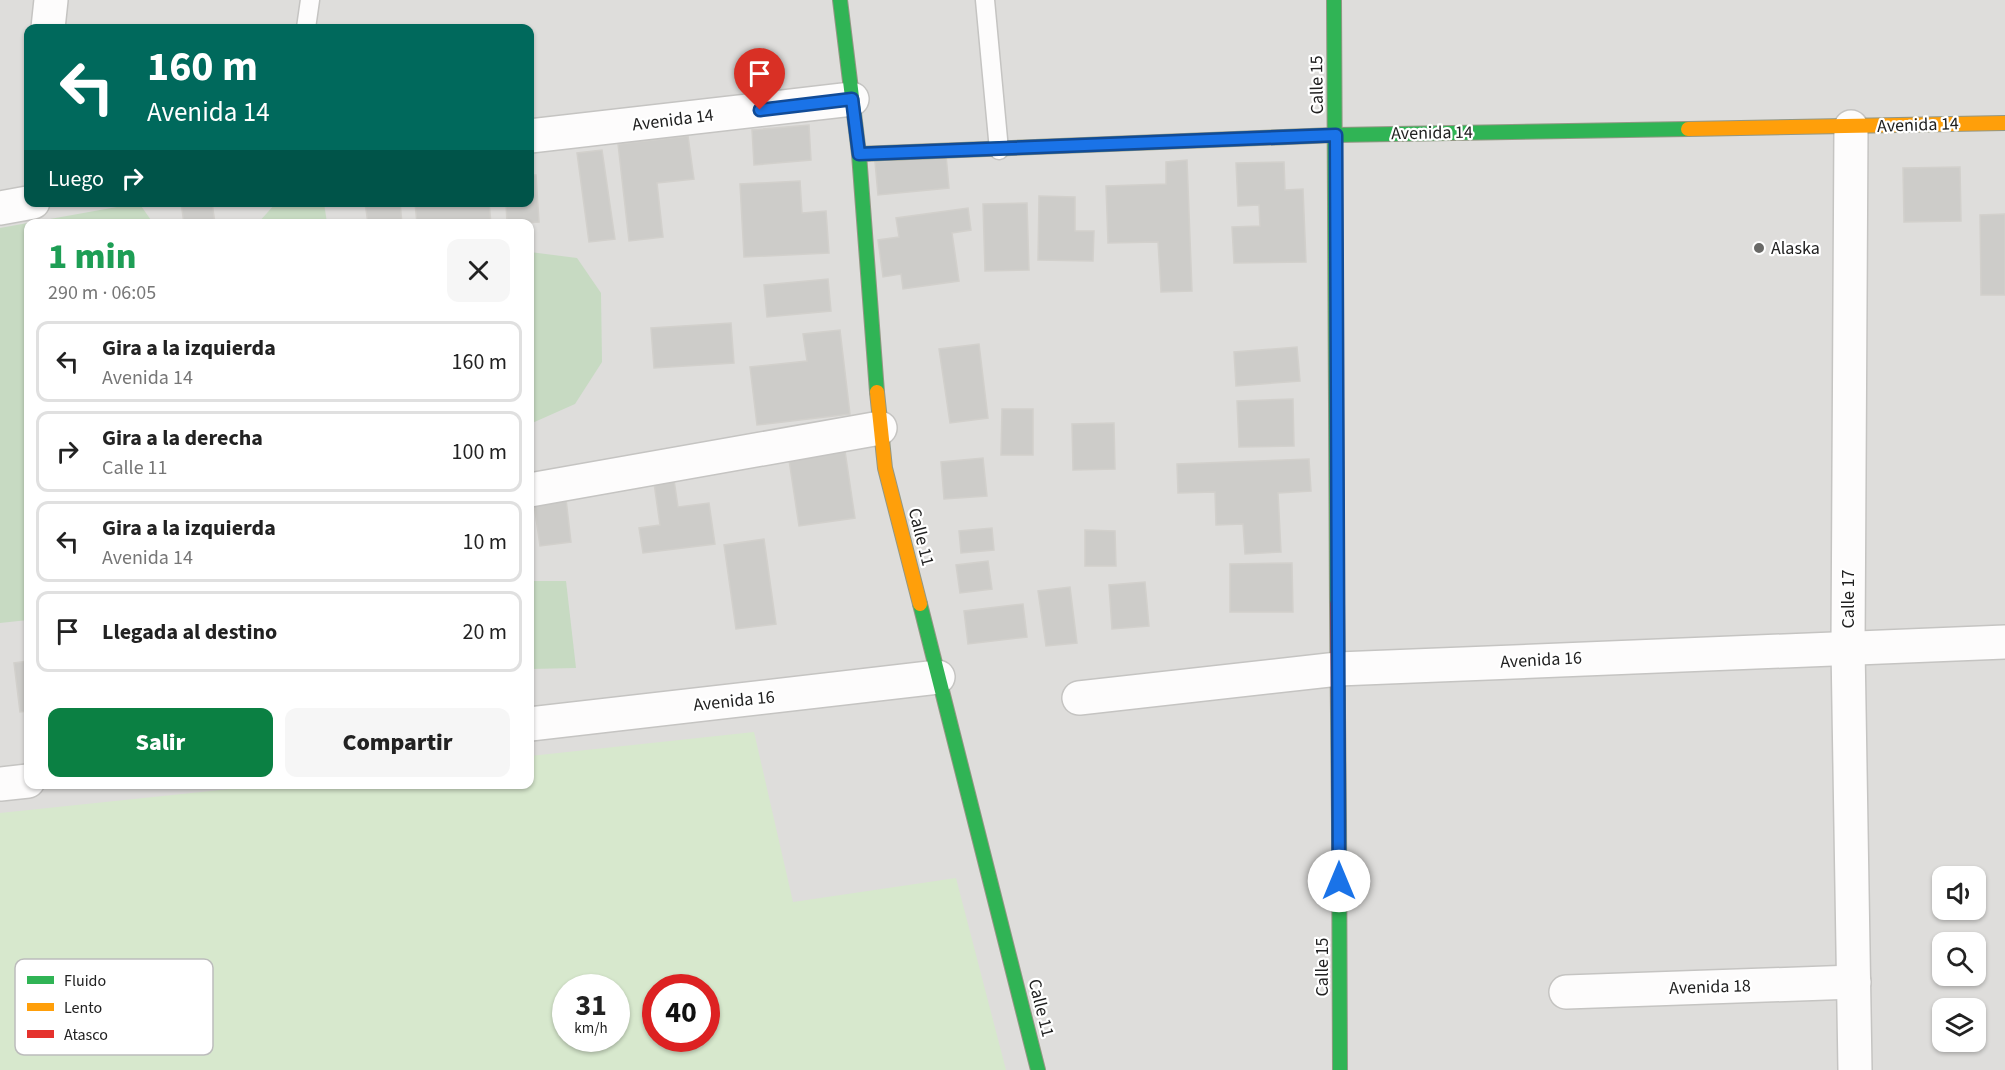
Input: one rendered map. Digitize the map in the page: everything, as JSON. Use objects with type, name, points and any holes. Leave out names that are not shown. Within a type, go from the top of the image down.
[{"type":"street","points":[[48,24],[51,0]]},
{"type":"street","name":"Calle 11","points":[[840,0],[859,154],[885,468],[1038,1070]]},
{"type":"street","name":"Calle 15","points":[[1334,0],[1340,1070]]},
{"type":"street","name":"Avenida 14","points":[[534,136],[852,99]]},
{"type":"street","name":"Avenida 14","points":[[859,154],[1336,135],[2005,123]]},
{"type":"street","name":"Calle 17","points":[[1851,127],[1848,647],[1855,1070]]},
{"type":"street","points":[[0,208],[24,204]]},
{"type":"street","points":[[534,489],[880,428]]},
{"type":"street","name":"Avenida 16","points":[[1079,698],[1338,669],[2005,642]]},
{"type":"street","name":"Avenida 16","points":[[534,724],[938,677]]},
{"type":"street","points":[[0,784],[24,781]]},
{"type":"street","name":"Avenida 18","points":[[1566,992],[1854,982]]},
{"type":"lane","points":[[307,24],[310,0]]},
{"type":"lane","points":[[985,0],[999,150]]},
{"type":"shaded area","points":[[0,0],[2005,0],[2005,1070],[0,1070]]},
{"type":"green space","points":[[117,207],[142,207],[150,219],[50,219]]},
{"type":"green space","points":[[272,207],[325,207],[326,219],[262,219]]},
{"type":"green space","points":[[24,224],[24,620],[0,623],[0,228]]},
{"type":"green space","points":[[534,253],[577,258],[601,293],[602,362],[575,404],[534,422]]},
{"type":"green space","points":[[534,581],[566,581],[576,668],[534,669]]},
{"type":"green space","points":[[754,732],[793,902],[956,878],[1006,1070],[0,1070],[0,813],[229,789],[534,789],[534,756]]},
{"type":"building","points":[[809,125],[811,160],[754,165],[752,130]]},
{"type":"building","points":[[688,136],[694,179],[657,183],[663,237],[629,241],[618,144]]},
{"type":"building","points":[[602,150],[615,239],[589,242],[577,153]]},
{"type":"building","points":[[946,155],[949,188],[878,195],[875,162]]},
{"type":"building","points":[[1187,160],[1192,291],[1161,292],[1158,242],[1108,243],[1106,186],[1166,184],[1166,162]]},
{"type":"building","points":[[1284,162],[1285,190],[1303,189],[1306,262],[1234,263],[1232,227],[1260,226],[1259,205],[1238,206],[1236,163]]},
{"type":"building","points":[[1960,167],[1961,221],[1904,222],[1903,168]]},
{"type":"building","points":[[534,175],[536,175],[539,222],[534,222],[534,219],[507,219],[506,207],[534,207]]},
{"type":"building","points":[[800,181],[802,213],[826,211],[829,253],[744,257],[740,184]]},
{"type":"building","points":[[1039,196],[1075,197],[1075,231],[1094,231],[1093,261],[1038,260]]},
{"type":"building","points":[[1027,203],[1029,270],[985,271],[983,204]]},
{"type":"building","points":[[182,207],[213,207],[214,219],[183,219]]},
{"type":"building","points":[[366,207],[400,207],[402,219],[367,219]]},
{"type":"building","points":[[415,207],[489,207],[491,219],[417,219]]},
{"type":"building","points":[[968,208],[971,230],[952,233],[959,281],[903,289],[901,274],[883,277],[878,240],[899,237],[896,218]]},
{"type":"building","points":[[2005,214],[2005,295],[1981,295],[1980,215]]},
{"type":"building","points":[[828,279],[831,311],[767,317],[764,285]]},
{"type":"building","points":[[731,323],[734,363],[654,368],[651,328]]},
{"type":"building","points":[[840,330],[850,414],[757,425],[750,367],[807,361],[803,334]]},
{"type":"building","points":[[979,344],[988,418],[950,423],[939,349]]},
{"type":"building","points":[[1297,347],[1300,381],[1236,386],[1234,352]]},
{"type":"building","points":[[1293,399],[1294,446],[1239,447],[1237,401]]},
{"type":"building","points":[[1002,409],[1033,409],[1033,455],[1001,455]]},
{"type":"building","points":[[1114,423],[1115,469],[1073,470],[1072,424]]},
{"type":"building","points":[[845,451],[855,518],[799,526],[789,460]]},
{"type":"building","points":[[983,458],[987,496],[944,499],[941,462]]},
{"type":"building","points":[[1309,459],[1311,491],[1278,493],[1281,552],[1245,554],[1243,524],[1216,525],[1215,492],[1178,493],[1177,464]]},
{"type":"building","points":[[674,480],[678,507],[709,503],[715,544],[643,553],[639,528],[660,525],[654,483]]},
{"type":"building","points":[[566,499],[571,542],[540,546],[534,504]]},
{"type":"building","points":[[992,528],[994,550],[961,553],[959,531]]},
{"type":"building","points":[[1085,530],[1115,531],[1116,566],[1085,566]]},
{"type":"building","points":[[764,539],[776,624],[736,629],[724,545]]},
{"type":"building","points":[[988,561],[992,589],[960,593],[956,565]]},
{"type":"building","points":[[1292,563],[1293,612],[1230,612],[1230,564]]},
{"type":"building","points":[[1145,582],[1149,626],[1112,629],[1109,585]]},
{"type":"building","points":[[1070,587],[1077,643],[1046,646],[1038,591]]},
{"type":"building","points":[[1023,604],[1027,637],[968,644],[964,611]]},
{"type":"building","points":[[24,662],[24,712],[20,712],[14,663]]},
{"type":"traffic: fast","points":[[840,0],[859,154],[877,392]]},
{"type":"traffic: fast","points":[[1334,0],[1337,604]]},
{"type":"traffic: fast","points":[[859,154],[1336,135],[1688,129]]},
{"type":"traffic: fast","points":[[920,604],[1038,1070]]},
{"type":"traffic: fast","points":[[1339,822],[1340,1070]]},
{"type":"traffic: slow","points":[[1688,129],[2005,123]]},
{"type":"traffic: slow","points":[[877,392],[885,468],[920,604]]},
{"type":"traffic: jam","points":[[1337,604],[1339,822]]},
{"type":"place","name":"Alaska","points":[[1759,248]]},
{"type":"route","points":[[760,110],[852,99],[859,154],[1336,135],[1339,881]]}]
